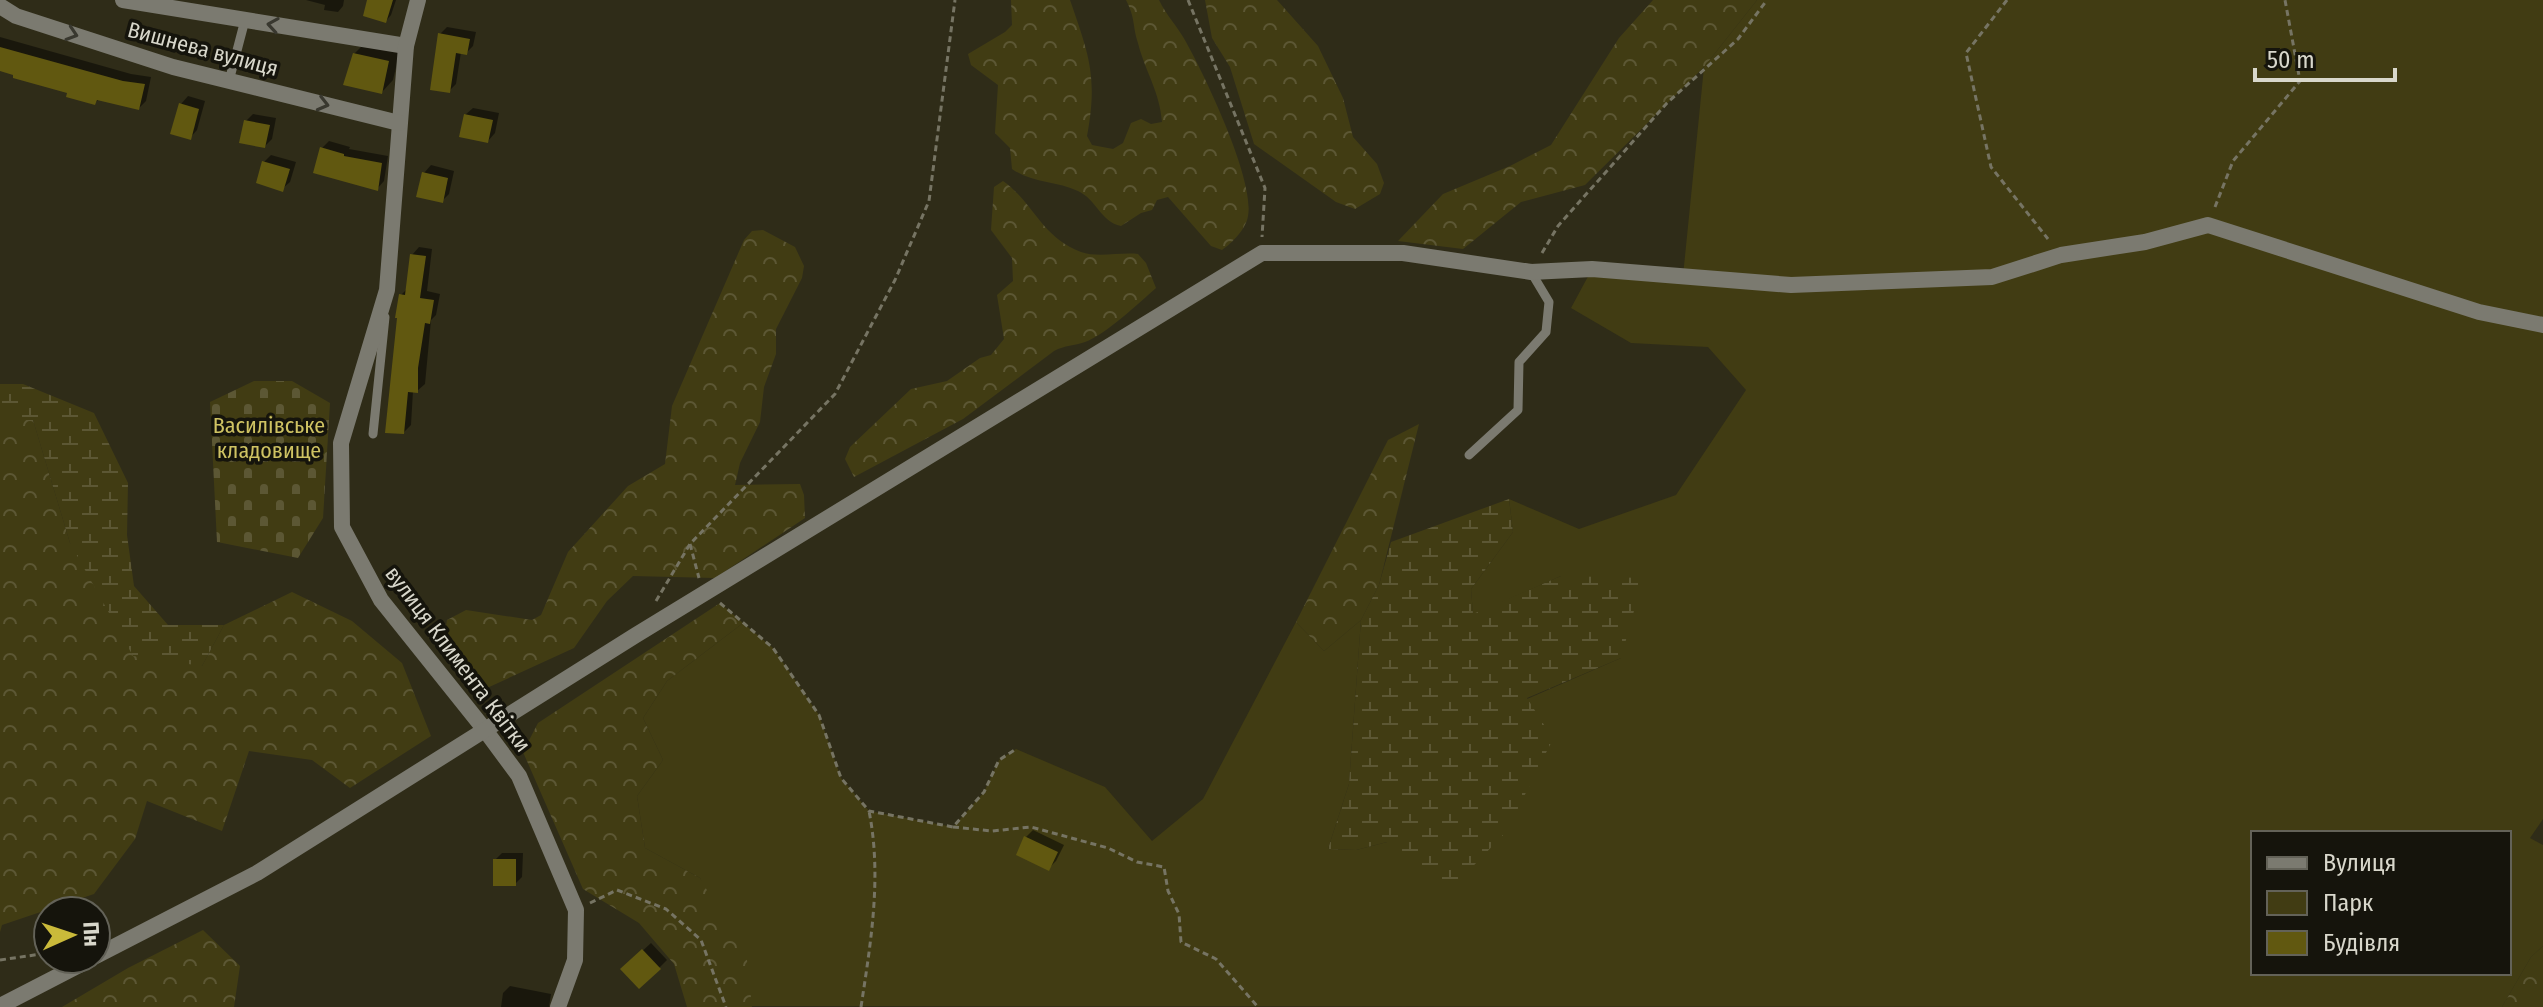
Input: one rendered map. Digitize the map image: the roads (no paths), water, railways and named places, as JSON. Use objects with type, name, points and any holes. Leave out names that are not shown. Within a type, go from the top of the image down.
[{"type":"street","points":[[123,0],[406,46]]},
{"type":"street","name":"вулиця Климента Квітки","points":[[418,0],[406,46],[387,290],[341,443],[342,527],[381,600],[519,776],[576,910],[575,960],[558,1007]]},
{"type":"street","name":"Вишнева вулиця","points":[[0,6],[16,16],[173,67],[399,123]]},
{"type":"street","points":[[112,949],[257,873],[703,594],[1262,253],[1403,253],[1531,272],[1592,269],[1791,285],[1992,277],[2061,255],[2145,242],[2208,225],[2479,312],[2543,325]]},
{"type":"street","points":[[0,1006],[61,975]]},
{"type":"lane","points":[[229,81],[245,20]]},
{"type":"lane","points":[[1469,455],[1518,410],[1519,362],[1546,332],[1549,302],[1531,272]]},
{"type":"lane","points":[[373,434],[387,290]]},
{"type":"park label","name":"Василівське кладовище","points":[[269,438]]}]
